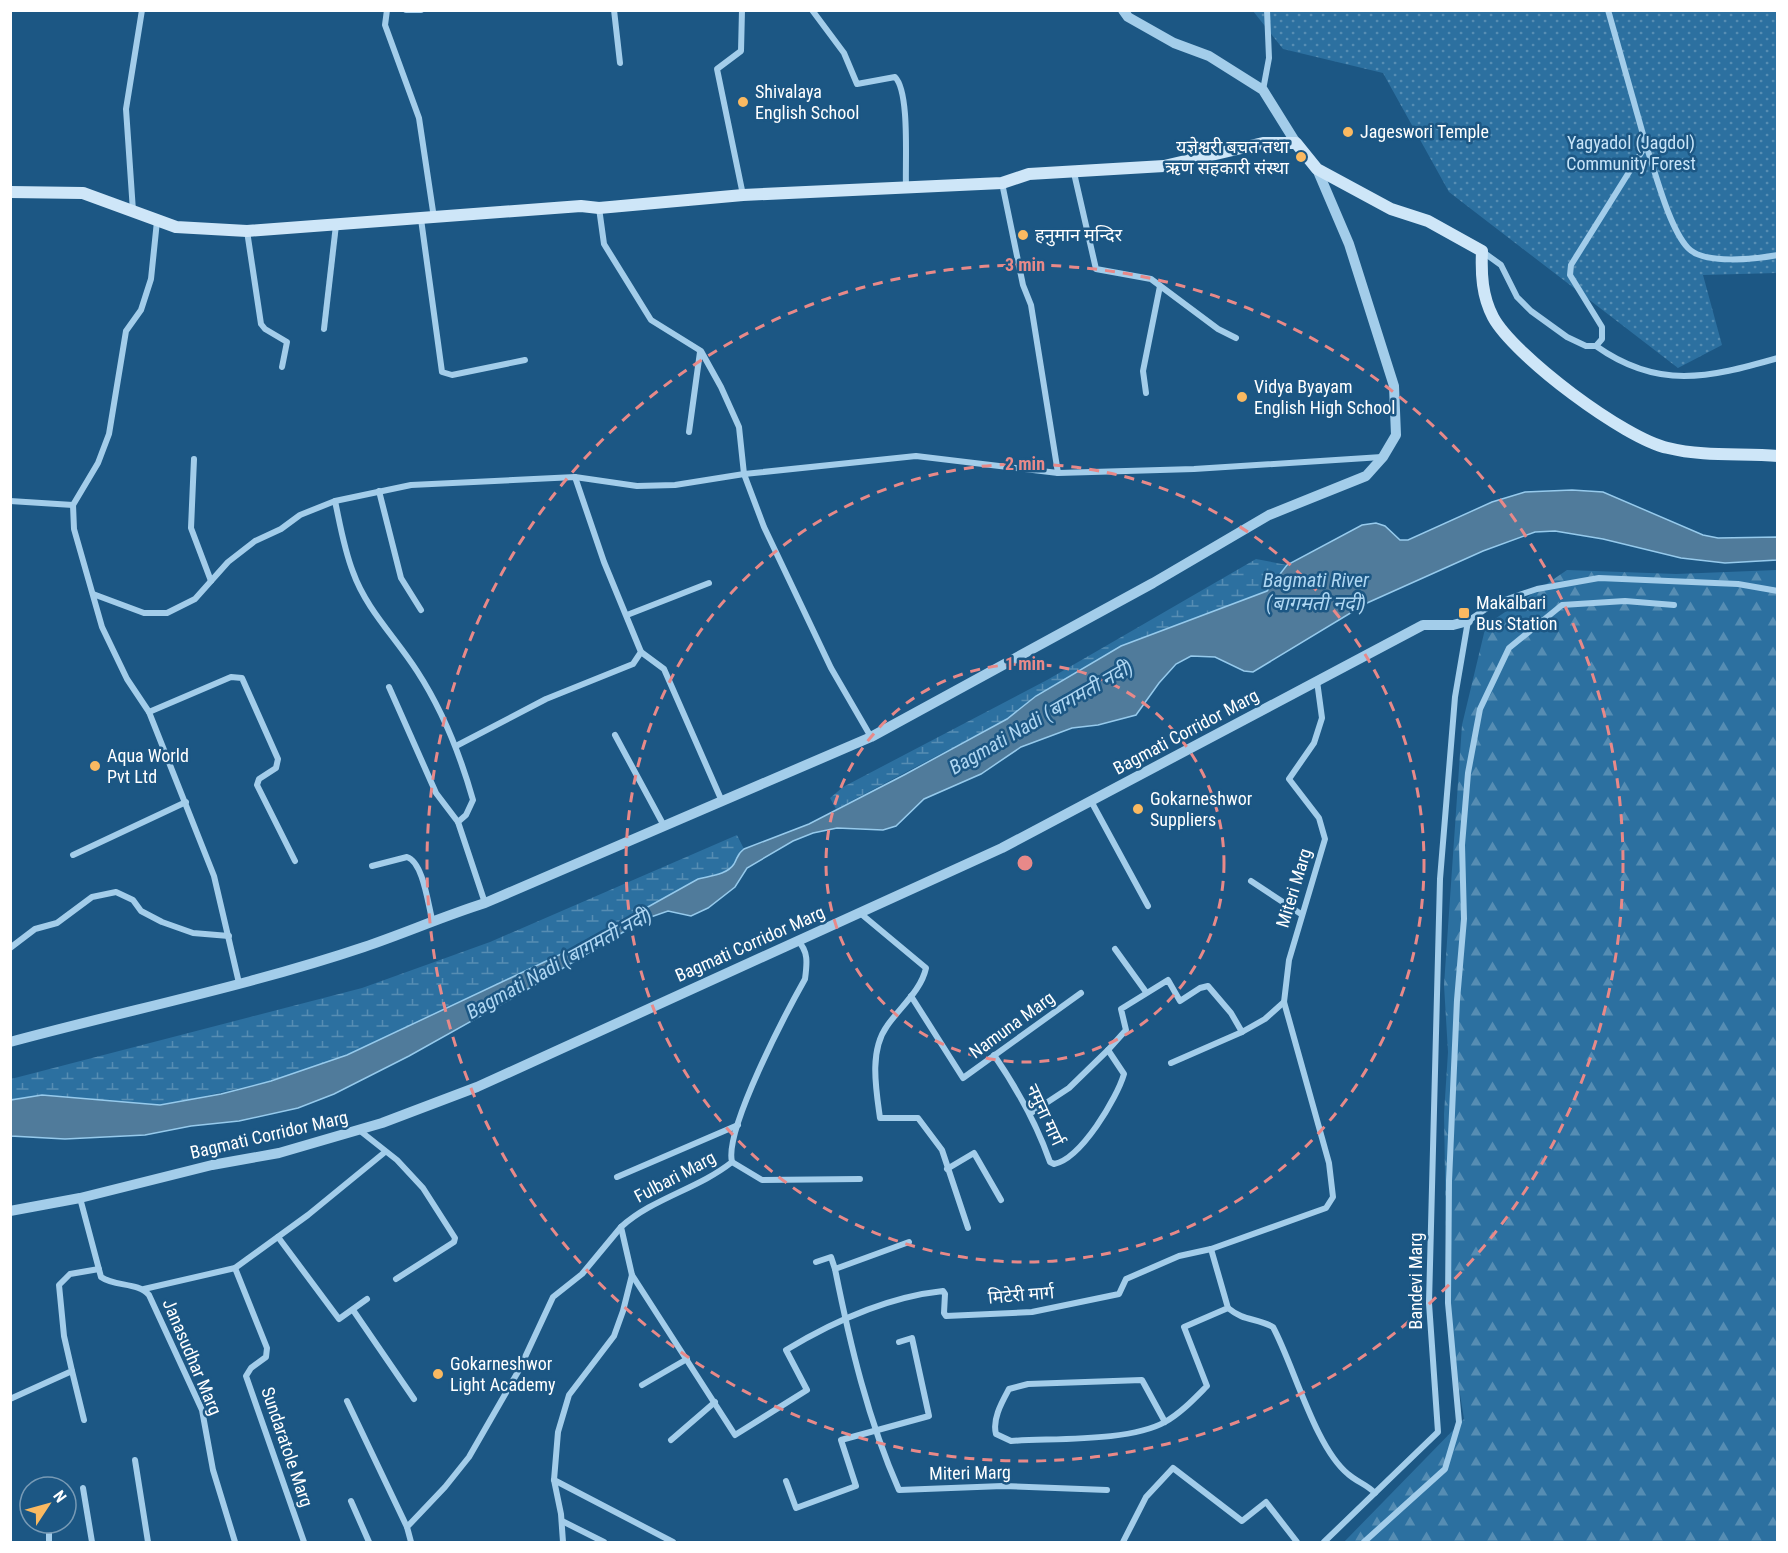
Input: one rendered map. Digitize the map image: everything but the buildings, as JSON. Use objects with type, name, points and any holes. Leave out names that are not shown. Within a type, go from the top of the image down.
[{"type":"main road","points":[[10,192],[83,193],[176,227],[247,231],[581,206],[599,208],[743,195],[1002,183],[1029,174],[1164,166],[1263,143],[1296,143],[1317,169],[1391,209],[1428,220],[1482,251],[1480,278],[1493,317],[1522,352],[1612,421],[1665,448],[1697,454],[1778,456]]},
{"type":"street","points":[[133,212],[126,109],[142,10]]},
{"type":"street","points":[[387,10],[385,25],[419,118],[442,372],[452,375],[525,360]]},
{"type":"street","points":[[406,10],[421,10]]},
{"type":"street","points":[[614,10],[620,63]]},
{"type":"street","points":[[742,10],[741,51],[717,69],[743,195]]},
{"type":"street","points":[[812,10],[844,53],[857,84],[895,77],[900,82],[904,112],[906,186]]},
{"type":"street","points":[[1123,10],[1128,17],[1174,43],[1209,56],[1263,90],[1296,143]]},
{"type":"street","points":[[1263,90],[1269,58],[1267,10]]},
{"type":"street","points":[[1608,10],[1666,209],[1688,249],[1708,257],[1754,260],[1778,255]]},
{"type":"street","points":[[1596,346],[1602,339],[1602,327],[1570,275],[1571,265],[1646,145]]},
{"type":"street","points":[[10,1042],[198,996],[365,947],[432,919],[484,903],[721,799],[871,737],[1143,589],[1269,515],[1353,484],[1366,476],[1383,457],[1396,435],[1394,386],[1349,244],[1317,169]]},
{"type":"street","points":[[1074,173],[1096,269],[1151,279],[1218,329],[1236,338]]},
{"type":"street","points":[[1002,183],[1023,285],[1030,305],[1058,473]]},
{"type":"street","points":[[599,208],[604,244],[651,320],[700,351],[740,427],[744,474],[793,591],[831,668],[871,737]]},
{"type":"street","points":[[157,220],[151,279],[141,310],[126,331],[109,434],[98,464],[73,504],[74,529],[102,627],[127,679],[149,712],[214,876],[239,983]]},
{"type":"street","points":[[324,329],[336,225]]},
{"type":"street","points":[[247,231],[261,324],[265,329],[287,342],[282,367]]},
{"type":"street","points":[[1482,251],[1501,265],[1517,297],[1531,311],[1567,337],[1586,346],[1596,346],[1621,364],[1649,374],[1706,375],[1778,357]]},
{"type":"street","points":[[1146,393],[1143,371],[1160,286]]},
{"type":"street","points":[[689,432],[700,351]]},
{"type":"street","points":[[93,594],[144,613],[167,613],[195,599],[228,562],[255,541],[281,529],[300,515],[335,501],[411,485],[575,477],[638,486],[709,482],[744,474],[916,456],[1058,473],[1194,469],[1383,457]]},
{"type":"street","points":[[194,459],[191,528],[211,581]]},
{"type":"street","points":[[575,477],[604,562],[641,652],[664,669],[721,799]]},
{"type":"street","points":[[379,491],[401,578],[421,610]]},
{"type":"street","points":[[10,501],[73,504]]},
{"type":"street","points":[[335,501],[353,572],[384,628],[403,651],[432,695],[456,746],[472,800],[466,815],[458,822]]},
{"type":"street","points":[[1468,621],[1492,604],[1537,589],[1599,578],[1738,584],[1778,591]]},
{"type":"street","points":[[627,615],[709,583]]},
{"type":"street","points":[[1364,1542],[1445,1469],[1459,1422],[1448,1303],[1449,1181],[1457,1000],[1464,919],[1462,844],[1468,773],[1480,709],[1509,648],[1562,605],[1625,601],[1674,605]]},
{"type":"street","name":"Bagmati Corridor Marg","points":[[10,1211],[80,1198],[212,1165],[279,1153],[359,1130],[477,1087],[1002,848],[1424,625],[1453,626],[1468,621]]},
{"type":"street","name":"Bandevi Marg","points":[[1324,1542],[1438,1432],[1429,1303],[1440,879],[1455,696],[1468,621]]},
{"type":"street","points":[[456,746],[546,699],[633,664],[641,652]]},
{"type":"street","points":[[149,712],[231,678],[242,678],[278,759],[276,768],[259,779],[257,785],[295,861]]},
{"type":"street","name":"Miteri Marg","points":[[1284,1002],[1289,960],[1325,839],[1319,818],[1289,779],[1314,743],[1322,718],[1317,680]]},
{"type":"street","points":[[389,687],[436,793],[458,822],[484,903]]},
{"type":"street","points":[[615,735],[663,824]]},
{"type":"street","points":[[1090,801],[1148,906]]},
{"type":"street","points":[[73,855],[186,802]]},
{"type":"street","points":[[372,866],[407,857],[412,859],[418,866],[432,919]]},
{"type":"street","points":[[1251,881],[1301,914]]},
{"type":"street","points":[[10,948],[35,929],[57,923],[92,897],[116,892],[134,900],[141,912],[162,922],[193,933],[229,936]]},
{"type":"street","points":[[860,913],[926,968],[924,978],[885,1027],[878,1045],[875,1087],[880,1118],[918,1118],[942,1150],[968,1228]]},
{"type":"street","name":"Fulbari Marg","points":[[621,1227],[650,1206],[720,1172],[732,1162],[738,1125],[759,1068],[805,979],[807,963],[805,946],[797,940]]},
{"type":"street","points":[[1115,949],[1146,992]]},
{"type":"street","points":[[1031,1113],[1069,1088],[1108,1050],[1125,1030],[1121,1009],[1168,980],[1180,1001],[1200,988],[1208,986],[1231,1013],[1242,1032]]},
{"type":"street","name":"Namuna Marg","points":[[911,996],[962,1077],[1081,993]]},
{"type":"street","points":[[1171,1063],[1242,1032],[1265,1019],[1284,1002]]},
{"type":"street","name":"मिटेरी मार्ग","points":[[845,1318],[907,1297],[943,1291],[946,1316],[1049,1310],[1119,1294],[1126,1279],[1179,1256],[1210,1249],[1326,1208],[1333,1197],[1329,1163],[1284,1002]]},
{"type":"street","name":"नमुना मार्ग","points":[[994,1055],[1031,1113],[1050,1162],[1058,1163],[1082,1145],[1119,1091],[1124,1074],[1108,1050]]},
{"type":"street","name":"Fulbari Marg","points":[[617,1177],[738,1125]]},
{"type":"street","points":[[359,1130],[397,1160],[423,1188],[455,1238],[454,1242],[396,1279]]},
{"type":"street","name":"Janasudhar Marg","points":[[99,1269],[102,1277],[108,1281],[144,1289],[235,1268],[385,1152]]},
{"type":"street","points":[[947,1169],[974,1153],[1001,1200]]},
{"type":"street","name":"Fulbari Marg","points":[[732,1162],[762,1180],[860,1179]]},
{"type":"street","points":[[80,1198],[99,1269],[70,1274],[59,1285],[64,1336],[84,1420]]},
{"type":"street","points":[[621,1227],[632,1275],[735,1435],[807,1390],[786,1350],[845,1318]]},
{"type":"street","points":[[406,1527],[445,1487],[469,1457],[519,1370],[553,1297],[582,1274],[621,1227]]},
{"type":"street","points":[[278,1237],[339,1319],[367,1299]]},
{"type":"street","points":[[816,1262],[831,1257],[835,1269],[909,1242]]},
{"type":"street","points":[[1210,1249],[1228,1308],[1242,1319],[1262,1320],[1273,1327],[1318,1429],[1330,1450],[1348,1474],[1365,1483],[1374,1493]]},
{"type":"street","name":"Sundaratole Marg","points":[[235,1268],[267,1348],[266,1357],[251,1368],[246,1376],[304,1542]]},
{"type":"street","name":"Miteri Marg","points":[[835,1269],[845,1318],[875,1430],[899,1490],[1003,1486],[1107,1490]]},
{"type":"street","points":[[563,1542],[562,1521],[554,1480],[558,1432],[569,1395],[614,1336],[632,1275]]},
{"type":"street","name":"Janasudhar Marg","points":[[144,1289],[149,1294],[202,1410],[213,1470],[235,1542]]},
{"type":"street","points":[[1165,1422],[1143,1380],[1028,1383],[1009,1389],[999,1408],[995,1428],[996,1434],[1011,1441],[1120,1434],[1144,1430],[1165,1422],[1207,1386],[1184,1327],[1228,1308]]},
{"type":"street","points":[[353,1310],[414,1399]]},
{"type":"street","points":[[786,1480],[795,1508],[856,1486],[841,1440],[929,1416],[912,1338],[899,1342]]},
{"type":"street","points":[[642,1386],[687,1359]]},
{"type":"street","points":[[10,1399],[72,1371]]},
{"type":"street","points":[[347,1401],[411,1542]]},
{"type":"street","points":[[671,1440],[715,1402]]},
{"type":"street","points":[[135,1460],[148,1542]]},
{"type":"street","points":[[1123,1542],[1146,1497],[1173,1468],[1242,1521],[1266,1502],[1297,1542]]},
{"type":"street","points":[[554,1480],[673,1542]]},
{"type":"street","points":[[82,1488],[92,1542]]},
{"type":"street","points":[[351,1501],[369,1542]]},
{"type":"street","points":[[562,1521],[604,1542]]},
{"type":"green space","name":"Yagyadol (Jagdol) Community Forest","points":[[1253,11],[1777,11],[1777,273],[1703,275],[1722,345],[1678,368],[1449,192],[1383,73],[1283,49]]},
{"type":"green space","points":[[1256,559],[1287,565],[1268,591],[1121,646],[1036,696],[1007,719],[836,809],[830,798],[843,787],[1047,680]]},
{"type":"green space","points":[[1567,570],[1676,574],[1777,570],[1777,1542],[1344,1542],[1464,1419],[1451,1339],[1446,1238],[1444,1114],[1448,1052],[1444,985],[1462,725],[1486,625]]},
{"type":"green space","points":[[737,835],[744,849],[727,871],[698,879],[576,947],[347,1055],[271,1081],[160,1105],[42,1095],[11,1100],[11,1079],[362,988],[490,942]]},
{"type":"water","name":"Bagmati River (बागमती नदी)","points":[[1572,490],[1603,492],[1703,535],[1718,538],[1777,537],[1777,560],[1725,563],[1681,558],[1603,539],[1555,531],[1535,532],[1483,551],[1367,603],[1253,672],[1244,671],[1215,657],[1191,656],[1176,664],[1136,715],[1098,725],[1072,728],[1021,747],[981,774],[924,799],[896,826],[883,830],[837,828],[813,833],[793,841],[747,868],[735,887],[708,908],[691,916],[668,911],[645,919],[518,995],[409,1056],[334,1094],[298,1108],[239,1121],[191,1126],[145,1135],[65,1139],[11,1136],[11,1100],[42,1095],[160,1105],[221,1094],[271,1081],[347,1055],[576,947],[698,879],[727,871],[744,849],[809,824],[904,775],[1007,719],[1036,696],[1121,646],[1267,591],[1287,565],[1362,525],[1376,523],[1385,526],[1400,540],[1408,540],[1492,502],[1525,492]]},
{"type":"place","name":"Shivalaya English School","points":[[743,102]]},
{"type":"place","name":"Jageswori Temple","points":[[1348,132]]},
{"type":"place","name":"यज्ञेश्वरी बचत तथा ऋण सहकारी संस्था","points":[[1301,157]]},
{"type":"place","name":"हनुमान मन्दिर","points":[[1023,235]]},
{"type":"place","name":"Vidya Byayam English High School","points":[[1242,397]]},
{"type":"place","name":"Makalbari Bus Station","points":[[1464,613]]},
{"type":"place","name":"Aqua World Pvt Ltd","points":[[95,766]]},
{"type":"place","name":"Gokarneshwor Suppliers","points":[[1138,809]]},
{"type":"place","name":"Gokarneshwor Light Academy","points":[[438,1374]]},
{"type":"water label","name":"Bagmati Nadi (बागमती नदी)","points":[[1041,717]]},
{"type":"water label","name":"Bagmati Nadi (बागमती नदी)","points":[[559,963]]}]
